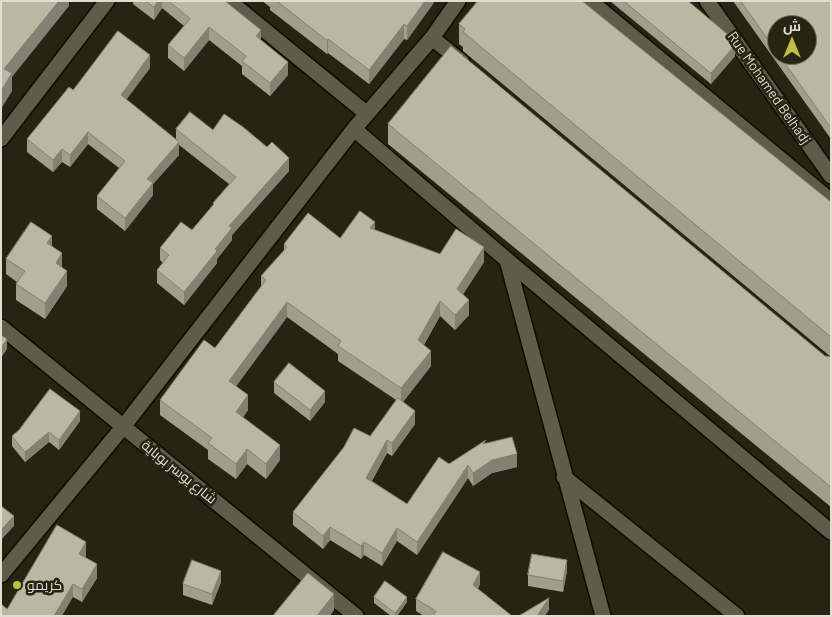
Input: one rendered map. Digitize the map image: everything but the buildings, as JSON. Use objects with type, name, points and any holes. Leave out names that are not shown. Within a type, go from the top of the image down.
[{"type":"street","points":[[1,139],[107,1]]},
{"type":"street","points":[[229,1],[366,113]]},
{"type":"street","points":[[590,1],[831,201]]},
{"type":"street","name":"Rue Mohamed Belhadj","points":[[707,1],[831,176]]},
{"type":"street","points":[[1,575],[123,427],[366,113],[432,38],[453,3]]},
{"type":"street","points":[[432,38],[470,70]]},
{"type":"street","points":[[354,129],[831,532]]},
{"type":"street","points":[[508,260],[602,616]]},
{"type":"street","name":"شارع يوسر بوباية","points":[[1,328],[356,616]]},
{"type":"street","points":[[564,477],[737,616]]},
{"type":"place","name":"كريمو","points":[[17,585]]}]
